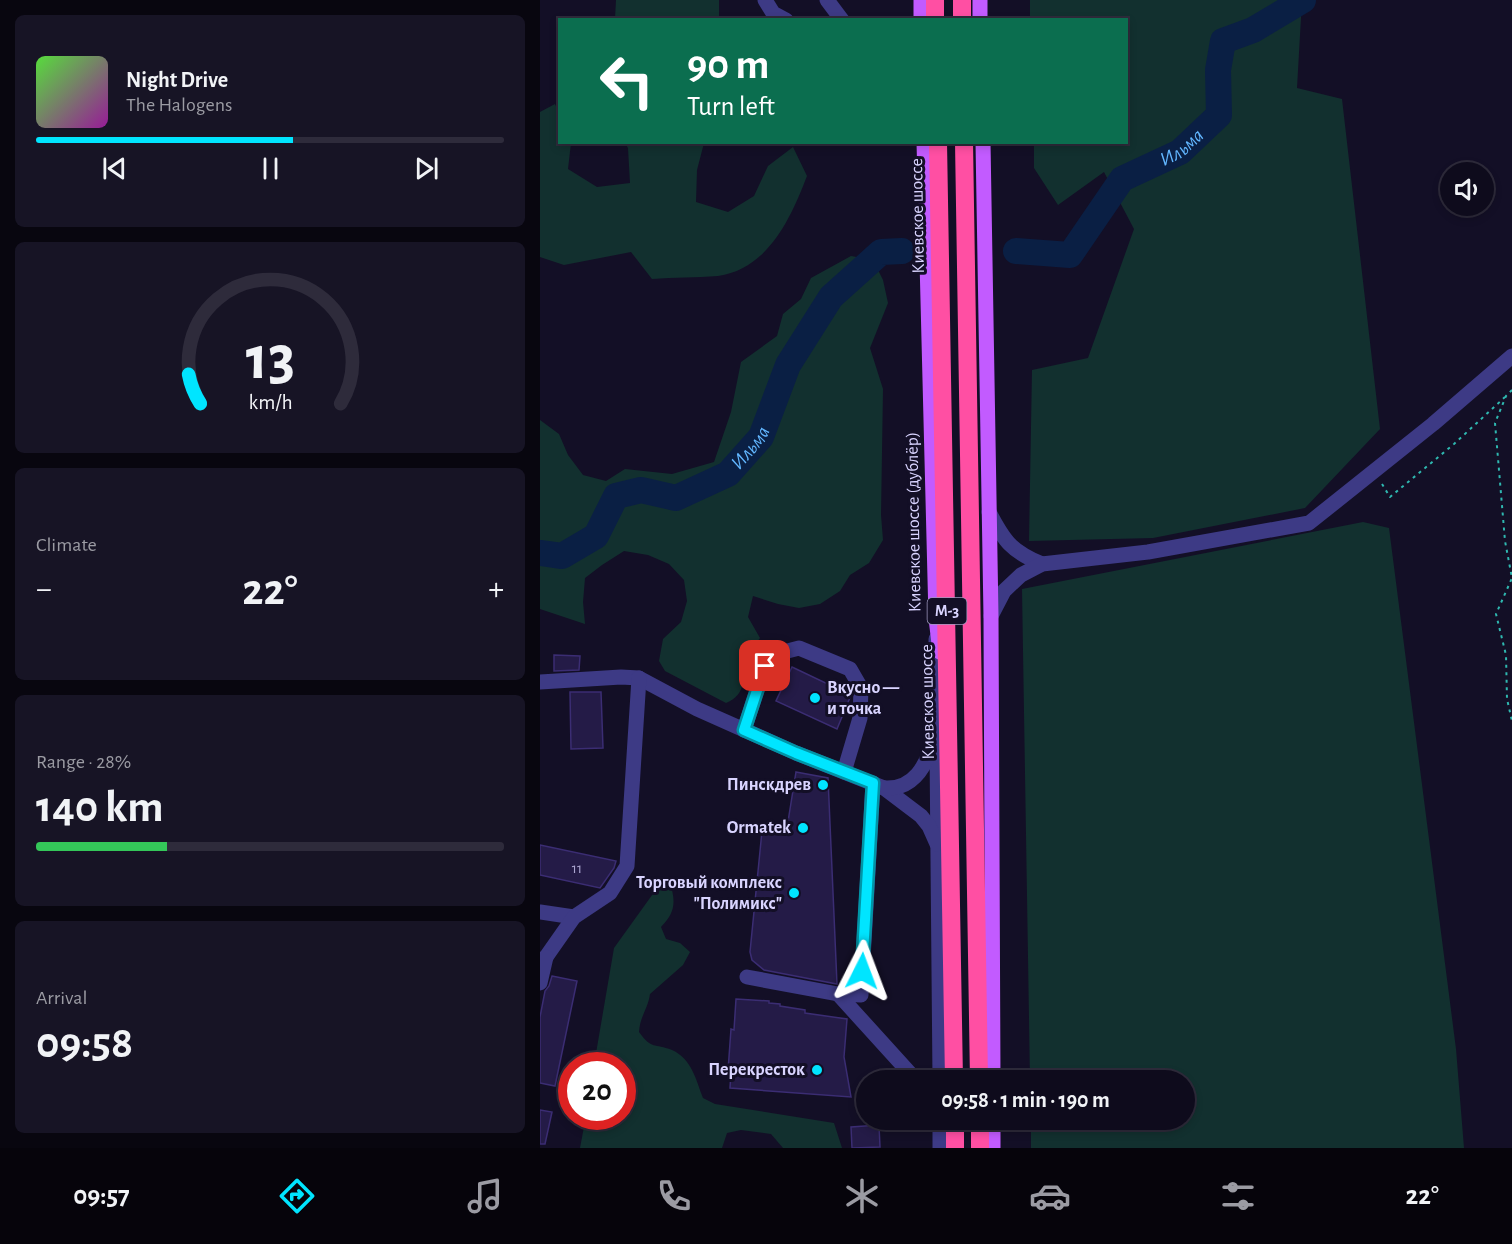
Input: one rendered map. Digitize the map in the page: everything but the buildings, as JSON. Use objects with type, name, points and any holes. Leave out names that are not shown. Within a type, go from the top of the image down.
[{"type":"highway","points":[[935,0],[936,18]]},
{"type":"highway","points":[[962,0],[962,18]]},
{"type":"highway","name":"Киевское шоссе","points":[[938,144],[944,729],[954,1070]]},
{"type":"highway","name":"М-3","points":[[964,144],[979,1070]]},
{"type":"highway","points":[[955,1130],[955,1148]]},
{"type":"highway","points":[[980,1130],[980,1148]]},
{"type":"main road","points":[[921,0],[921,18]]},
{"type":"main road","points":[[980,0],[981,18]]},
{"type":"main road","name":"Киевское шоссе (дублёр)","points":[[924,144],[936,618],[944,729]]},
{"type":"main road","points":[[983,144],[991,616],[993,1070]]},
{"type":"main road","points":[[993,1130],[993,1148]]},
{"type":"street","points":[[765,0],[773,13],[782,18]]},
{"type":"street","points":[[827,0],[840,18]]},
{"type":"street","points":[[991,616],[1004,591],[1021,575],[1042,564],[1148,552],[1309,523],[1433,424],[1512,356]]},
{"type":"street","points":[[989,512],[1001,535],[1020,555],[1042,564]]},
{"type":"street","points":[[744,730],[765,666],[776,654],[799,648],[850,669],[861,688],[860,718],[844,772]]},
{"type":"street","points":[[540,682],[639,678],[744,730],[878,786],[895,789],[915,778],[944,729]]},
{"type":"street","points":[[540,983],[543,959],[574,917],[610,893],[627,866],[639,678]]},
{"type":"street","points":[[940,1070],[939,849],[944,729]]},
{"type":"street","points":[[878,786],[921,816],[939,849]]},
{"type":"street","points":[[747,977],[838,994],[861,995],[878,786]]},
{"type":"street","points":[[540,912],[574,917]]},
{"type":"street","points":[[838,994],[906,1070]]},
{"type":"street","points":[[940,1130],[940,1148]]},
{"type":"path","points":[[1374,471],[1390,497],[1454,444],[1512,390]]},
{"type":"path","points":[[1506,396],[1495,423],[1505,541],[1512,578],[1496,614],[1506,655],[1507,699],[1512,721]]},
{"type":"green space","points":[[616,0],[719,0],[719,18],[615,18]]},
{"type":"green space","points":[[1030,0],[1302,0],[1297,88],[1342,99],[1380,429],[1305,508],[1153,538],[1029,541],[1032,370],[1088,358],[1134,229],[1104,172],[1058,205],[1034,168],[1034,144],[1128,144],[1128,18],[1030,18]]},
{"type":"green space","points":[[555,104],[558,111],[558,144],[571,144],[568,169],[597,187],[630,183],[628,148],[626,144],[704,144],[697,170],[696,202],[728,212],[754,196],[768,166],[793,147],[807,176],[785,224],[775,239],[751,263],[736,271],[718,276],[652,279],[631,252],[564,265],[540,257],[540,112]]},
{"type":"green space","points":[[851,256],[873,260],[883,280],[888,303],[870,348],[883,389],[881,515],[883,540],[869,563],[850,575],[840,591],[820,604],[799,608],[753,596],[748,617],[760,638],[747,658],[741,690],[738,695],[726,703],[665,671],[659,661],[663,639],[681,622],[687,601],[684,580],[669,564],[648,555],[624,551],[602,565],[585,578],[583,602],[585,624],[540,609],[540,420],[559,434],[568,455],[583,475],[606,481],[625,469],[672,474],[714,462],[731,412],[741,362],[777,336],[783,314],[801,299],[811,278]]},
{"type":"green space","points":[[1363,522],[1389,528],[1456,1049],[1464,1148],[1031,1148],[1031,1130],[1195,1130],[1195,1070],[1030,1070],[1022,589]]},
{"type":"green space","points":[[660,884],[672,890],[674,901],[672,910],[661,927],[666,939],[680,943],[690,952],[683,965],[650,994],[639,1032],[650,1044],[672,1050],[689,1064],[703,1098],[715,1104],[834,1123],[842,1148],[783,1148],[771,1134],[741,1130],[727,1133],[722,1148],[580,1148],[583,1130],[636,1130],[636,1052],[596,1052],[614,948]]},
{"type":"waterway","name":"Ильма","points":[[1016,251],[1070,255],[1122,179],[1180,152],[1219,115],[1218,70],[1223,41],[1253,30],[1303,0]]},
{"type":"waterway","name":"Ильма","points":[[540,553],[562,556],[596,536],[616,496],[641,490],[676,498],[728,474],[761,437],[788,365],[831,297],[881,252],[902,251]]},
{"type":"place","name":"Вкусно — и точка","points":[[815,698]]},
{"type":"place","name":"Пинскдрев","points":[[823,785]]},
{"type":"place","name":"Ormatek","points":[[803,828]]},
{"type":"place","name":"Торговый комплекс \"Полимикс\"","points":[[794,893]]},
{"type":"place","name":"Перекресток","points":[[817,1070]]},
{"type":"route","points":[[765,666],[744,730],[873,783],[862,971]]}]
